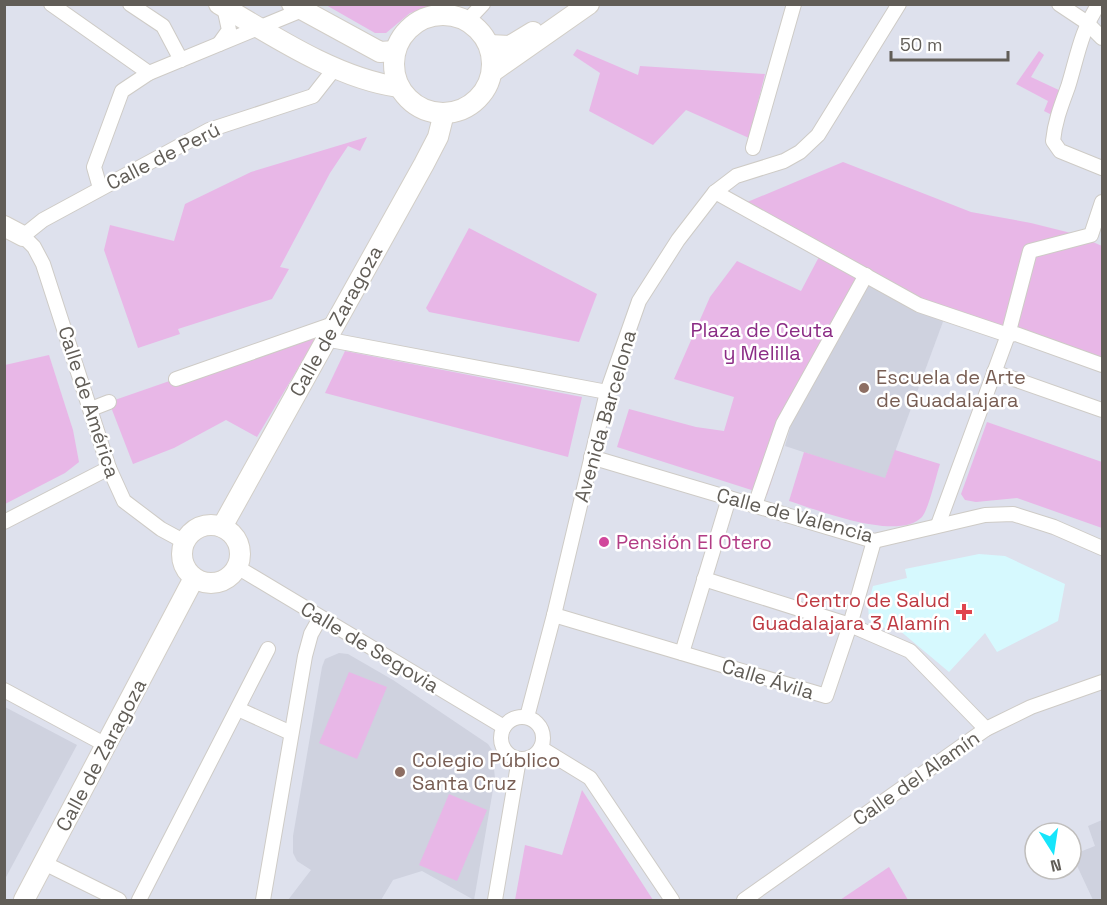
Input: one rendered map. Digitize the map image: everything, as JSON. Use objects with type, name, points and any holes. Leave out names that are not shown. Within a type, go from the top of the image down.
[{"type":"street","points":[[51,4],[149,73]]},
{"type":"street","points":[[130,4],[163,26],[182,60]]},
{"type":"street","points":[[467,21],[483,4]]},
{"type":"street","points":[[489,45],[500,47],[517,43],[574,4]]},
{"type":"street","points":[[492,72],[589,4]]},
{"type":"street","points":[[753,148],[794,4]]},
{"type":"street","name":"Avenida Barcelona","points":[[527,717],[554,615],[607,392],[639,301],[678,240],[715,192],[736,176],[784,161],[800,152],[818,135],[899,4]]},
{"type":"street","points":[[1099,4],[1086,22],[1068,86],[1055,119],[1053,141],[1060,151],[1102,168]]},
{"type":"street","points":[[219,45],[229,30],[222,6]]},
{"type":"street","points":[[222,6],[335,68],[369,82],[399,87]]},
{"type":"street","points":[[100,188],[94,167],[122,91],[149,73],[262,28],[297,7],[380,52],[395,51]]},
{"type":"street","points":[[1068,7],[1102,38]]},
{"type":"street","points":[[440,15],[467,21],[476,27],[489,45],[492,72],[488,86],[470,106],[444,113],[418,106],[399,87],[394,65],[395,51],[401,38],[412,26],[426,18],[440,15]]},
{"type":"street","name":"Calle de Perú","points":[[23,236],[43,220],[209,130],[313,96],[335,68]]},
{"type":"street","name":"Calle de Zaragoza","points":[[222,527],[424,164],[438,137],[444,113]]},
{"type":"street","points":[[715,192],[919,305],[1008,335],[1016,334],[1102,365]]},
{"type":"street","points":[[938,525],[1008,335],[1030,251],[1097,237],[1102,202]]},
{"type":"street","points":[[4,226],[23,236]]},
{"type":"street","name":"Calle de América","points":[[23,236],[34,247],[43,264],[109,468],[124,501],[161,530],[185,543]]},
{"type":"street","points":[[755,505],[783,424],[866,276]]},
{"type":"street","points":[[176,379],[329,332],[607,392]]},
{"type":"street","points":[[994,372],[1102,410]]},
{"type":"street","points":[[91,409],[109,402]]},
{"type":"street","name":"Calle de Valencia","points":[[591,457],[874,541],[985,515],[1013,514],[1054,527],[1102,548]]},
{"type":"street","points":[[4,522],[109,468]]},
{"type":"street","points":[[682,653],[729,498]]},
{"type":"street","points":[[222,527],[232,534],[238,544],[240,555],[237,567],[230,576],[218,582],[206,583],[194,578],[183,562],[185,543],[200,528],[222,527]]},
{"type":"street","name":"Calle Ávila","points":[[554,615],[826,696],[850,625],[874,541]]},
{"type":"street","name":"Calle de Segovia","points":[[237,567],[504,727]]},
{"type":"street","name":"Calle de Zaragoza","points":[[24,900],[194,578]]},
{"type":"street","points":[[704,579],[850,625],[910,651],[986,729]]},
{"type":"street","points":[[263,900],[305,656],[311,634],[320,618]]},
{"type":"street","points":[[139,900],[268,649]]},
{"type":"street","name":"Calle del Alamín","points":[[744,900],[986,729],[1031,707],[1102,682]]},
{"type":"street","points":[[4,690],[106,745]]},
{"type":"street","points":[[238,709],[291,733]]},
{"type":"street","points":[[527,717],[533,719],[542,730],[541,748],[529,758],[519,759],[509,754],[503,747],[501,734],[510,720],[527,717]]},
{"type":"street","points":[[541,748],[590,778],[672,900]]},
{"type":"street","points":[[495,900],[519,759]]},
{"type":"street","points":[[44,863],[119,900]]},
{"type":"shaded area","name":"Escuela de Arte de Guadalajara","points":[[869,282],[944,319],[885,479],[785,446],[791,425]]},
{"type":"shaded area","name":"Centro de Salud Guadalajara 3 Alamín","points":[[979,554],[1005,556],[1065,584],[1058,621],[997,652],[985,633],[949,672],[899,630],[873,626],[869,619],[868,605],[873,586],[907,578],[905,569]]},
{"type":"shaded area","name":"Colegio Público Santa Cruz","points":[[339,653],[348,654],[393,680],[488,744],[492,750],[495,778],[474,900],[422,871],[393,880],[381,900],[288,900],[311,870],[297,861],[293,853],[293,836],[322,667],[325,659]]},
{"type":"shaded area","points":[[5,707],[77,745],[5,879]]},
{"type":"shaded area","points":[[1102,820],[1102,900],[1093,900],[1083,879],[1083,851],[1095,846],[1088,826]]},
{"type":"green space","points":[[326,5],[437,5],[410,13],[386,33],[375,33]]},
{"type":"green space","points":[[577,49],[638,75],[640,66],[765,74],[749,138],[686,110],[653,145],[589,111],[600,73],[573,55]]},
{"type":"green space","points":[[1039,51],[1044,55],[1031,77],[1063,92],[1052,115],[1044,111],[1048,101],[1016,84]]},
{"type":"green space","points":[[367,137],[360,151],[348,146],[330,173],[280,267],[289,269],[272,299],[178,329],[180,334],[138,348],[104,250],[110,225],[174,241],[185,204],[251,172]]},
{"type":"green space","points":[[843,162],[971,212],[1075,234],[1102,246],[1102,361],[1013,335],[912,297],[745,203]]},
{"type":"green space","points":[[469,228],[597,294],[579,342],[429,312],[426,308]]},
{"type":"green space","name":"Plaza de Ceuta y Melilla","points":[[821,253],[866,282],[790,425],[767,495],[617,447],[629,409],[696,427],[724,431],[734,397],[674,379],[710,297],[737,261],[801,291]]},
{"type":"green space","points":[[322,328],[257,437],[226,420],[174,448],[133,464],[109,402]]},
{"type":"green space","points":[[345,351],[582,397],[568,457],[325,393]]},
{"type":"green space","points":[[49,355],[73,430],[79,462],[65,473],[5,504],[5,365]]},
{"type":"green space","points":[[987,422],[1102,462],[1102,528],[1017,498],[976,502],[965,500],[961,494]]},
{"type":"green space","points":[[895,450],[940,464],[925,513],[911,524],[895,526],[857,522],[789,501],[804,452],[885,478]]},
{"type":"green space","points":[[349,672],[387,687],[357,759],[319,743]]},
{"type":"green space","points":[[582,790],[653,900],[515,900],[525,845],[562,855]]},
{"type":"green space","points":[[449,794],[487,810],[457,881],[419,865]]},
{"type":"green space","points":[[889,867],[908,900],[840,900]]},
{"type":"place","name":"Escuela de Arte de Guadalajara","points":[[864,388]]},
{"type":"place","name":"Pensión El Otero","points":[[604,542]]},
{"type":"place","name":"Centro de Salud Guadalajara 3 Alamín","points":[[964,612]]},
{"type":"place","name":"Colegio Público Santa Cruz","points":[[400,772]]}]
